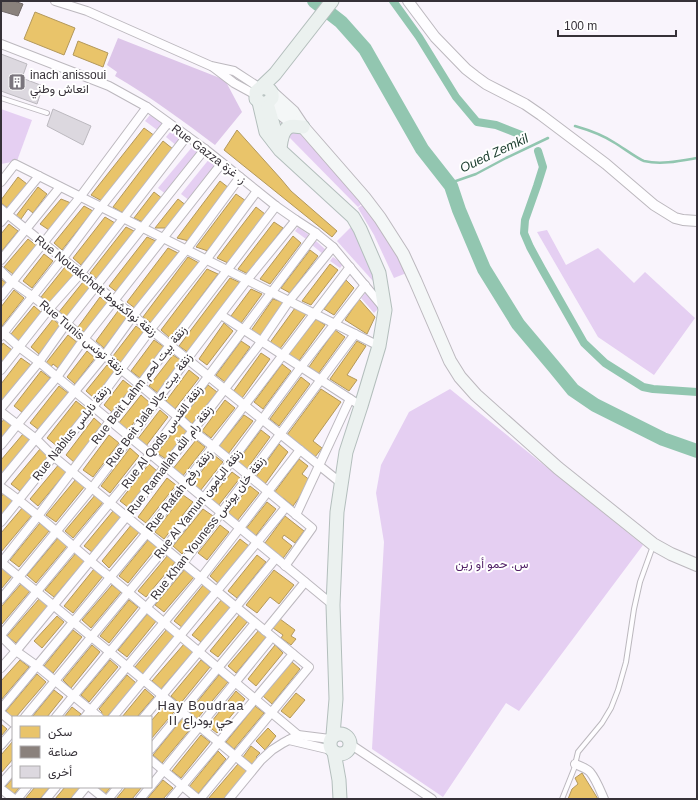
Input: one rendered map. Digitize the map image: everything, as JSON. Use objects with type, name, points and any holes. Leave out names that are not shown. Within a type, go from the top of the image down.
[{"type":"main road","points":[[332,1],[275,74],[264,95],[266,132],[277,146],[353,217],[360,229],[379,273],[385,310],[379,346],[346,452],[337,512],[333,605],[340,799]]},
{"type":"main road","points":[[264,95],[289,120],[303,127],[364,197],[380,218],[403,254],[450,360],[460,377],[476,395],[558,468],[654,544],[671,554],[697,565]]},
{"type":"main road","points":[[277,146],[287,128],[294,126],[303,127]]},
{"type":"street","points":[[55,1],[87,11],[211,66],[234,71],[264,95]]},
{"type":"street","points":[[408,1],[435,37],[466,69],[475,76],[486,84],[525,104],[541,115],[600,160],[654,205],[675,218],[697,222]]},
{"type":"street","name":"Rue Gazza ز. غزة","points":[[1,44],[108,86],[146,107],[187,136],[276,206],[316,233],[333,247],[385,310]]},
{"type":"street","points":[[1,296],[80,197],[146,107]]},
{"type":"street","points":[[168,123],[100,207],[63,258],[2,333],[166,466],[333,605]]},
{"type":"street","points":[[1,370],[49,309],[81,273],[187,136]]},
{"type":"street","points":[[1,408],[205,150]]},
{"type":"street","points":[[1,445],[57,377],[114,300],[222,163]]},
{"type":"street","points":[[1,182],[15,164],[379,346]]},
{"type":"street","points":[[1,222],[4,211],[39,176]]},
{"type":"street","points":[[1,481],[104,356],[240,177]]},
{"type":"street","points":[[1,260],[60,187]]},
{"type":"street","name":"Rue Nablus زنقة نابلس","points":[[1,522],[93,407],[120,369],[206,260],[257,191]]},
{"type":"street","name":"Rue Beit Lahm زنقة بيت لحم","points":[[1,562],[110,421],[140,385],[276,206]]},
{"type":"street","name":"Rue Nouakchott زنقة نواكشوط","points":[[4,211],[341,483]]},
{"type":"street","name":"Rue Beit Jala زنقة بيت جالا","points":[[1,599],[92,488],[247,280],[296,220]]},
{"type":"street","name":"Rue Al Qods زنقة القدس","points":[[1,636],[150,454],[316,233]]},
{"type":"street","name":"Rue Ramallah زنقة رام الله","points":[[1,668],[127,516],[261,342],[289,301],[333,247]]},
{"type":"street","name":"Rue Rafah زنقة رفح","points":[[1,709],[147,533],[350,267]]},
{"type":"street","name":"Rue Tunis زنقة تونس","points":[[1,271],[12,282],[49,309],[140,385],[178,417],[193,432],[214,447],[312,528],[285,566]]},
{"type":"street","name":"Rue Al Yamun زنقة اليامون","points":[[26,716],[54,680],[165,548],[232,462],[301,367],[365,285]]},
{"type":"street","points":[[221,315],[361,406]]},
{"type":"street","name":"Rue Khan Youness زنقة خان يونس","points":[[57,716],[183,562],[356,334]]},
{"type":"street","points":[[296,515],[350,399]]},
{"type":"street","points":[[1,412],[36,439],[92,488],[309,667],[199,799],[152,761]]},
{"type":"street","points":[[1,636],[16,651],[73,696],[88,714],[201,578],[300,450]]},
{"type":"street","points":[[1,487],[19,500],[298,735],[338,744],[422,796],[432,799]]},
{"type":"street","points":[[114,716],[286,507]]},
{"type":"street","points":[[145,716],[276,558]]},
{"type":"street","points":[[1,562],[252,770]]},
{"type":"street","points":[[265,631],[305,582]]},
{"type":"street","points":[[152,748],[255,623]]},
{"type":"street","points":[[152,786],[272,637]]},
{"type":"street","points":[[171,799],[293,654]]},
{"type":"street","points":[[1,713],[12,722]]},
{"type":"street","points":[[1,745],[12,732]]},
{"type":"street","points":[[229,799],[261,760],[272,750],[298,735]]},
{"type":"street","points":[[289,740],[338,744]]},
{"type":"street","points":[[575,764],[589,771],[604,799]]},
{"type":"street","points":[[1,784],[12,771]]},
{"type":"street","points":[[1,788],[15,799],[26,788]]},
{"type":"street","points":[[46,799],[55,788]]},
{"type":"street","points":[[76,799],[85,788]]},
{"type":"street","points":[[91,788],[105,799]]},
{"type":"street","points":[[108,799],[117,788]]},
{"type":"street","points":[[140,799],[150,788]]},
{"type":"lane","points":[[1,98],[48,113]]},
{"type":"lane","points":[[562,799],[574,769],[578,752],[602,723],[611,708],[618,690],[626,662],[634,609],[640,582],[654,544]]},
{"type":"green space","points":[[1,109],[32,120],[17,161],[1,164]]},
{"type":"green space","points":[[150,115],[165,125],[160,132],[145,121]]},
{"type":"green space","points":[[296,130],[364,202],[358,207],[289,137],[291,132]]},
{"type":"green space","points":[[171,131],[182,140],[177,146],[166,137]]},
{"type":"green space","points":[[193,146],[201,153],[167,195],[158,188]]},
{"type":"green space","points":[[210,158],[219,165],[190,201],[181,194]]},
{"type":"green space","points":[[365,203],[409,272],[394,278],[374,235],[358,208]]},
{"type":"green space","points":[[352,226],[375,280],[373,281],[337,241]]},
{"type":"green space","points":[[298,227],[309,235],[306,239],[295,231]]},
{"type":"green space","points":[[547,230],[566,265],[598,248],[634,283],[645,272],[695,318],[654,375],[598,337],[537,232]]},
{"type":"green space","points":[[316,241],[326,250],[323,254],[312,245]]},
{"type":"green space","points":[[333,257],[343,264],[340,268],[330,261]]},
{"type":"green space","points":[[366,292],[380,307],[374,313],[361,298]]},
{"type":"green space","name":"س. حمو أو زين","points":[[450,389],[643,545],[519,711],[506,703],[443,797],[372,749],[384,542],[376,493],[381,465],[409,412]]},
{"type":"shaded area","points":[[118,38],[225,80],[242,112],[215,145],[179,118],[115,76],[117,72],[107,65]]},
{"type":"building: سكن","points":[[35,12],[75,28],[64,55],[24,39]]},
{"type":"building: سكن","points":[[78,41],[108,53],[103,67],[73,55]]},
{"type":"building: سكن","points":[[144,128],[155,136],[102,201],[91,195]]},
{"type":"building: سكن","points":[[237,130],[291,191],[337,231],[332,237],[224,150]]},
{"type":"building: سكن","points":[[163,141],[173,149],[123,213],[113,207]]},
{"type":"building: سكن","points":[[18,177],[27,184],[9,209],[1,203],[1,200]]},
{"type":"building: سكن","points":[[220,181],[229,188],[189,241],[177,238]]},
{"type":"building: سكن","points":[[38,187],[47,194],[33,213],[28,209],[21,219],[16,216]]},
{"type":"building: سكن","points":[[154,192],[163,199],[145,223],[134,218]]},
{"type":"building: سكن","points":[[236,194],[246,201],[208,251],[196,247]]},
{"type":"building: سكن","points":[[61,199],[71,203],[49,230],[40,224]]},
{"type":"building: سكن","points":[[178,199],[187,206],[169,228],[155,228]]},
{"type":"building: سكن","points":[[84,206],[93,211],[62,250],[54,243]]},
{"type":"building: سكن","points":[[256,207],[265,214],[228,263],[217,258]]},
{"type":"building: سكن","points":[[105,217],[115,223],[81,265],[73,258]]},
{"type":"building: سكن","points":[[274,222],[283,228],[248,274],[238,269]]},
{"type":"building: سكن","points":[[9,224],[18,231],[1,252],[1,234]]},
{"type":"building: سكن","points":[[126,227],[136,232],[99,280],[90,273]]},
{"type":"building: سكن","points":[[293,236],[301,243],[270,284],[260,279]]},
{"type":"building: سكن","points":[[147,237],[158,242],[118,293],[109,286]]},
{"type":"building: سكن","points":[[28,239],[37,246],[13,274],[4,267]]},
{"type":"building: سكن","points":[[168,248],[178,253],[136,309],[127,302]]},
{"type":"building: سكن","points":[[310,250],[318,256],[290,293],[281,288]]},
{"type":"building: سكن","points":[[44,254],[53,261],[32,288],[23,281]]},
{"type":"building: سكن","points":[[188,257],[199,263],[153,324],[143,317]]},
{"type":"building: سكن","points":[[330,264],[338,270],[311,305],[302,301]]},
{"type":"building: سكن","points":[[65,267],[74,275],[50,304],[41,297]]},
{"type":"building: سكن","points":[[207,269],[218,274],[170,338],[161,330]]},
{"type":"building: سكن","points":[[230,278],[241,283],[189,353],[179,346]]},
{"type":"building: سكن","points":[[1,279],[6,283],[1,289]]},
{"type":"building: سكن","points":[[346,280],[354,288],[334,315],[324,309]]},
{"type":"building: سكن","points":[[83,282],[92,290],[68,319],[59,312]]},
{"type":"building: سكن","points":[[251,289],[262,294],[241,323],[231,316]]},
{"type":"building: سكن","points":[[14,290],[24,298],[2,326],[1,307]]},
{"type":"building: سكن","points":[[100,297],[109,304],[86,334],[78,327]]},
{"type":"building: سكن","points":[[273,299],[285,303],[259,338],[250,332]]},
{"type":"building: سكن","points":[[359,299],[375,317],[367,334],[345,320]]},
{"type":"building: سكن","points":[[34,306],[43,314],[20,342],[11,334]]},
{"type":"building: سكن","points":[[295,308],[306,314],[279,350],[269,344]]},
{"type":"building: سكن","points":[[118,311],[127,318],[104,348],[96,341]]},
{"type":"building: سكن","points":[[53,319],[61,326],[39,354],[31,347]]},
{"type":"building: سكن","points":[[316,319],[325,325],[298,362],[288,355]]},
{"type":"building: سكن","points":[[224,323],[233,331],[207,365],[199,359]]},
{"type":"building: سكن","points":[[136,326],[145,333],[122,363],[113,356]]},
{"type":"building: سكن","points":[[335,330],[345,337],[318,374],[309,367]]},
{"type":"building: سكن","points":[[68,335],[78,343],[58,368],[53,364],[51,367],[46,363]]},
{"type":"building: سكن","points":[[154,340],[164,347],[140,378],[131,371]]},
{"type":"building: سكن","points":[[241,341],[250,347],[225,382],[216,375]]},
{"type":"building: سكن","points":[[357,341],[366,346],[347,375],[357,380],[349,391],[330,379]]},
{"type":"building: سكن","points":[[3,343],[12,350],[1,365],[1,347]]},
{"type":"building: سكن","points":[[87,351],[95,358],[75,384],[67,377]]},
{"type":"building: سكن","points":[[261,353],[270,359],[242,398],[233,392]]},
{"type":"building: سكن","points":[[173,355],[182,361],[158,393],[149,386]]},
{"type":"building: سكن","points":[[21,358],[31,365],[3,401],[1,400],[1,384]]},
{"type":"building: سكن","points":[[282,364],[291,371],[263,409],[254,402]]},
{"type":"building: سكن","points":[[107,365],[115,372],[94,398],[86,391]]},
{"type":"building: سكن","points":[[189,370],[199,378],[175,409],[166,401]]},
{"type":"building: سكن","points":[[41,371],[50,378],[23,413],[14,406]]},
{"type":"building: سكن","points":[[301,377],[310,384],[279,426],[270,419]]},
{"type":"building: سكن","points":[[123,380],[132,387],[112,412],[104,405]]},
{"type":"building: سكن","points":[[208,385],[217,392],[192,424],[184,416]]},
{"type":"building: سكن","points":[[59,386],[68,393],[39,430],[30,423]]},
{"type":"building: سكن","points":[[321,389],[341,402],[313,441],[322,448],[315,457],[287,435]]},
{"type":"building: سكن","points":[[141,395],[150,403],[127,431],[118,424]]},
{"type":"building: سكن","points":[[225,400],[235,408],[211,438],[202,431]]},
{"type":"building: سكن","points":[[76,401],[86,409],[57,446],[47,438]]},
{"type":"building: سكن","points":[[160,410],[168,417],[146,446],[137,440]]},
{"type":"building: سكن","points":[[244,415],[253,421],[228,454],[219,446]]},
{"type":"building: سكن","points":[[5,418],[14,425],[1,441],[1,423]]},
{"type":"building: سكن","points":[[94,418],[103,426],[75,463],[66,455]]},
{"type":"building: سكن","points":[[179,425],[187,431],[166,459],[157,453]]},
{"type":"building: سكن","points":[[261,430],[270,437],[246,470],[237,462]]},
{"type":"building: سكن","points":[[23,434],[31,441],[1,477],[1,460]]},
{"type":"building: سكن","points":[[109,435],[119,443],[93,477],[83,470]]},
{"type":"building: سكن","points":[[196,440],[205,447],[182,477],[172,470]]},
{"type":"building: سكن","points":[[279,444],[288,452],[265,484],[256,477]]},
{"type":"building: سكن","points":[[130,448],[139,456],[110,493],[101,486]]},
{"type":"building: سكن","points":[[40,449],[49,457],[20,491],[11,484]]},
{"type":"building: سكن","points":[[214,455],[223,462],[200,491],[191,485]]},
{"type":"building: سكن","points":[[299,459],[308,466],[302,474],[311,481],[293,506],[274,493]]},
{"type":"building: سكن","points":[[60,463],[68,470],[38,506],[30,499]]},
{"type":"building: سكن","points":[[149,464],[157,471],[129,508],[120,501]]},
{"type":"building: سكن","points":[[232,472],[240,478],[218,506],[210,499]]},
{"type":"building: سكن","points":[[167,478],[176,485],[146,523],[138,517]]},
{"type":"building: سكن","points":[[76,479],[85,486],[56,522],[46,515]]},
{"type":"building: سكن","points":[[250,486],[259,493],[237,521],[228,513]]},
{"type":"building: سكن","points":[[4,493],[14,500],[1,516],[1,497]]},
{"type":"building: سكن","points":[[96,494],[104,501],[73,538],[65,531]]},
{"type":"building: سكن","points":[[183,495],[193,502],[164,539],[155,532]]},
{"type":"building: سكن","points":[[267,502],[276,509],[254,538],[245,530]]},
{"type":"building: سكن","points":[[23,507],[32,515],[1,552],[1,533]]},
{"type":"building: سكن","points":[[203,509],[213,516],[182,554],[173,546]]},
{"type":"building: سكن","points":[[113,511],[121,517],[92,552],[84,546]]},
{"type":"building: سكن","points":[[285,516],[304,531],[295,543],[284,535],[282,538],[292,546],[281,561],[265,547],[265,543]]},
{"type":"building: سكن","points":[[40,523],[49,531],[19,567],[10,560]]},
{"type":"building: سكن","points":[[132,524],[140,531],[109,568],[102,561]]},
{"type":"building: سكن","points":[[220,525],[229,532],[207,560],[198,553]]},
{"type":"building: سكن","points":[[58,538],[67,546],[36,583],[27,575]]},
{"type":"building: سكن","points":[[240,539],[249,546],[219,584],[210,576]]},
{"type":"building: سكن","points":[[148,540],[157,547],[128,583],[119,576]]},
{"type":"building: سكن","points":[[76,553],[85,561],[54,597],[45,590]]},
{"type":"building: سكن","points":[[168,555],[176,561],[146,597],[138,591]]},
{"type":"building: سكن","points":[[257,555],[266,562],[237,598],[228,591]]},
{"type":"building: سكن","points":[[2,568],[12,576],[1,589],[1,570]]},
{"type":"building: سكن","points":[[94,569],[103,576],[73,613],[64,606]]},
{"type":"building: سكن","points":[[185,569],[194,577],[164,612],[155,605]]},
{"type":"building: سكن","points":[[274,570],[294,585],[279,604],[270,597],[257,613],[246,605]]},
{"type":"building: سكن","points":[[21,584],[30,591],[2,624],[1,607]]},
{"type":"building: سكن","points":[[204,584],[213,591],[183,628],[174,621]]},
{"type":"building: سكن","points":[[112,585],[121,592],[91,628],[82,620]]},
{"type":"building: سكن","points":[[223,598],[232,606],[201,642],[192,635]]},
{"type":"building: سكن","points":[[39,599],[48,606],[16,643],[7,636]]},
{"type":"building: سكن","points":[[129,600],[138,607],[109,643],[100,636]]},
{"type":"building: سكن","points":[[148,613],[157,620],[127,657],[118,650]]},
{"type":"building: سكن","points":[[240,614],[248,621],[218,657],[210,651]]},
{"type":"building: سكن","points":[[57,616],[64,622],[42,648],[34,641]]},
{"type":"building: سكن","points":[[280,619],[295,630],[291,636],[296,639],[291,645],[281,638],[283,635],[273,628]]},
{"type":"building: سكن","points":[[167,629],[176,636],[143,674],[135,667]]},
{"type":"building: سكن","points":[[73,630],[82,637],[53,673],[44,666]]},
{"type":"building: سكن","points":[[259,630],[267,636],[236,673],[228,666]]},
{"type":"building: سكن","points":[[184,644],[193,652],[161,689],[152,681]]},
{"type":"building: سكن","points":[[92,645],[100,652],[71,688],[63,680]]},
{"type":"building: سكن","points":[[275,645],[283,653],[256,686],[248,679]]},
{"type":"building: سكن","points":[[20,660],[29,667],[1,700],[1,681]]},
{"type":"building: سكن","points":[[110,660],[118,667],[89,702],[81,695]]},
{"type":"building: سكن","points":[[201,660],[210,667],[180,704],[171,696]]},
{"type":"building: سكن","points":[[292,662],[300,669],[272,704],[263,696]]},
{"type":"building: سكن","points":[[37,674],[46,682],[17,716],[12,717],[6,711]]},
{"type":"building: سكن","points":[[127,675],[136,683],[108,716],[103,716],[99,709]]},
{"type":"building: سكن","points":[[219,675],[228,682],[197,719],[189,712]]},
{"type":"building: سكن","points":[[145,689],[154,697],[138,716],[123,716]]},
{"type":"building: سكن","points":[[54,690],[63,697],[48,716],[33,716]]},
{"type":"building: سكن","points":[[236,691],[245,699],[217,733],[208,726]]},
{"type":"building: سكن","points":[[296,693],[305,700],[290,718],[281,711]]},
{"type":"building: سكن","points":[[165,705],[174,712],[152,738],[152,720]]},
{"type":"building: سكن","points":[[255,706],[264,713],[234,749],[226,742]]},
{"type":"building: سكن","points":[[72,707],[81,714],[79,716],[65,716]]},
{"type":"building: سكن","points":[[182,719],[192,727],[162,763],[153,755]]},
{"type":"building: سكن","points":[[1,724],[7,729],[1,736]]},
{"type":"building: سكن","points":[[268,728],[276,736],[265,750],[256,741]]},
{"type":"building: سكن","points":[[201,735],[210,742],[181,778],[172,771]]},
{"type":"building: سكن","points":[[12,742],[12,760],[1,773],[1,755]]},
{"type":"building: سكن","points":[[251,746],[260,753],[256,757],[258,759],[253,765],[243,757]]},
{"type":"building: سكن","points":[[218,751],[226,759],[198,794],[189,787]]},
{"type":"building: سكن","points":[[238,764],[248,772],[226,799],[208,799]]},
{"type":"building: سكن","points":[[582,773],[598,799],[568,799],[572,789],[578,784],[575,778]]},
{"type":"building: سكن","points":[[12,779],[12,788],[19,788],[14,794],[5,787]]},
{"type":"building: سكن","points":[[163,780],[173,788],[163,799],[147,799]]},
{"type":"building: سكن","points":[[34,788],[49,788],[40,799],[25,799]]},
{"type":"building: سكن","points":[[64,788],[80,788],[71,799],[55,799]]},
{"type":"building: سكن","points":[[97,788],[110,788],[105,794]]},
{"type":"building: سكن","points":[[125,788],[141,788],[132,799],[116,799]]},
{"type":"building: صناعة","points":[[1,1],[14,1],[23,4],[18,16],[1,11]]},
{"type":"building: أخرى","name":"inach anissoui انعاش وطني","points":[[1,54],[27,64],[22,78],[43,86],[37,104],[1,91]]},
{"type":"building: أخرى","points":[[53,109],[91,126],[83,145],[47,126]]},
{"type":"waterway","points":[[314,1],[341,22],[365,49],[422,149],[451,186],[459,210],[484,269],[518,324],[573,390],[595,405],[663,439],[697,451]]},
{"type":"waterway","points":[[393,1],[419,37],[456,97],[477,122],[496,125],[524,136]]},
{"type":"waterway","name":"Oued Zemkil","points":[[575,126],[606,138],[644,161],[664,163],[697,158]]},
{"type":"waterway","name":"Oued Zemkil","points":[[451,186],[453,182],[476,174],[548,138]]},
{"type":"waterway","points":[[538,151],[543,167],[525,220],[524,233],[530,247],[584,343],[605,363],[643,387],[697,392]]},
{"type":"place","name":"inach anissoui انعاش وطني","points":[[17,82]]},
{"type":"district","name":"Hay Boudraa II حي بودراع","points":[[201,712]]}]
